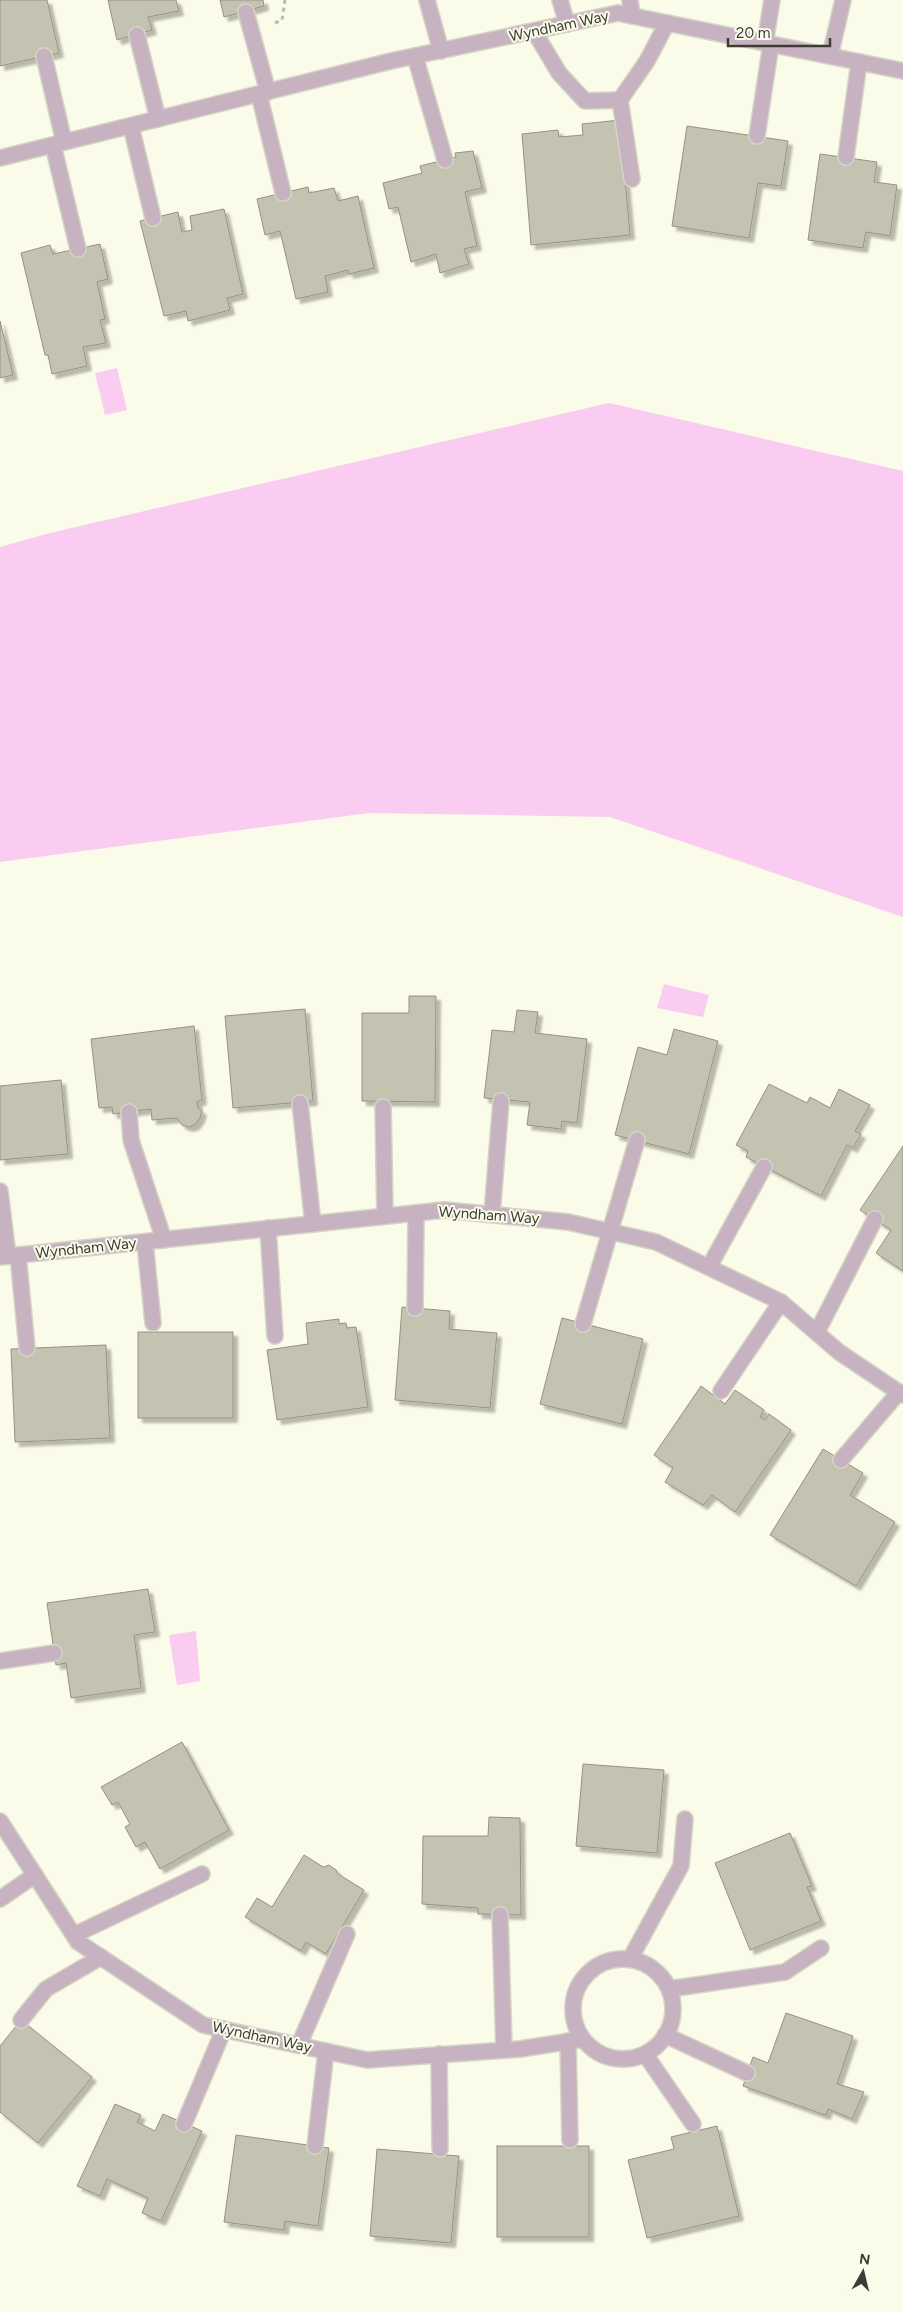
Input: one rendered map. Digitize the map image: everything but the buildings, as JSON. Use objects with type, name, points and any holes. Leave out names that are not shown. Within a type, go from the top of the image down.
[{"type":"street","points":[[427,0],[441,51]]},
{"type":"street","points":[[560,0],[567,24]]},
{"type":"street","points":[[630,0],[632,16]]},
{"type":"street","points":[[757,136],[772,0]]},
{"type":"street","points":[[830,56],[843,0]]},
{"type":"street","points":[[246,12],[283,193]]},
{"type":"street","name":"Wyndham Way","points":[[0,158],[391,61],[618,13],[903,71]]},
{"type":"street","points":[[632,179],[620,100],[648,61],[667,23]]},
{"type":"street","points":[[534,31],[559,73],[585,100],[620,100]]},
{"type":"street","points":[[137,35],[158,119]]},
{"type":"street","points":[[44,56],[78,249]]},
{"type":"street","points":[[415,56],[444,160]]},
{"type":"street","points":[[846,157],[859,62]]},
{"type":"street","points":[[131,126],[153,218]]},
{"type":"street","points":[[492,1214],[501,1101]]},
{"type":"street","points":[[300,1103],[313,1224]]},
{"type":"street","points":[[383,1107],[386,1216]]},
{"type":"street","points":[[129,1112],[131,1140],[164,1240]]},
{"type":"street","points":[[583,1324],[612,1232],[637,1140]]},
{"type":"street","points":[[709,1267],[764,1167]]},
{"type":"street","points":[[0,1191],[9,1256],[27,1348]]},
{"type":"street","name":"Wyndham Way","points":[[9,1256],[444,1210],[568,1222],[656,1242],[781,1302],[839,1352],[901,1394]]},
{"type":"street","points":[[415,1308],[416,1213]]},
{"type":"street","points":[[817,1332],[875,1219]]},
{"type":"street","points":[[268,1228],[275,1336]]},
{"type":"street","points":[[145,1242],[153,1323]]},
{"type":"street","points":[[721,1391],[781,1302]]},
{"type":"street","points":[[841,1460],[901,1394]]},
{"type":"street","points":[[0,1661],[54,1653]]},
{"type":"street","points":[[630,1959],[681,1866],[685,1819]]},
{"type":"street","name":"Wyndham Way","points":[[0,1821],[78,1942],[202,2025],[367,2060],[504,2050],[576,2040]]},
{"type":"street","points":[[74,1935],[202,1874]]},
{"type":"street","points":[[0,1899],[35,1875]]},
{"type":"street","points":[[500,1915],[504,2050]]},
{"type":"street","points":[[299,2045],[347,1934]]},
{"type":"street","points":[[669,1989],[785,1972],[821,1948]]},
{"type":"street","points":[[22,2020],[46,1990],[101,1957]]},
{"type":"street","points":[[570,2140],[576,2040],[573,2009],[575,1993],[582,1979],[594,1968],[608,1960],[630,1959],[654,1969],[665,1981],[669,1989],[673,2012],[665,2035],[660,2043],[645,2054],[629,2059],[612,2057],[576,2040]]},
{"type":"street","points":[[184,2124],[224,2029]]},
{"type":"street","points":[[665,2035],[747,2074]]},
{"type":"street","points":[[315,2146],[326,2051]]},
{"type":"street","points":[[439,2054],[440,2149]]},
{"type":"street","points":[[645,2054],[693,2124]]},
{"type":"shaded area","points":[[117,368],[127,410],[105,415],[95,373]]},
{"type":"shaded area","points":[[609,403],[903,471],[903,917],[610,817],[369,813],[0,862],[0,547],[50,533]]},
{"type":"shaded area","points":[[664,984],[709,995],[703,1017],[657,1008]]},
{"type":"shaded area","points":[[196,1631],[200,1681],[177,1685],[169,1635]]}]
